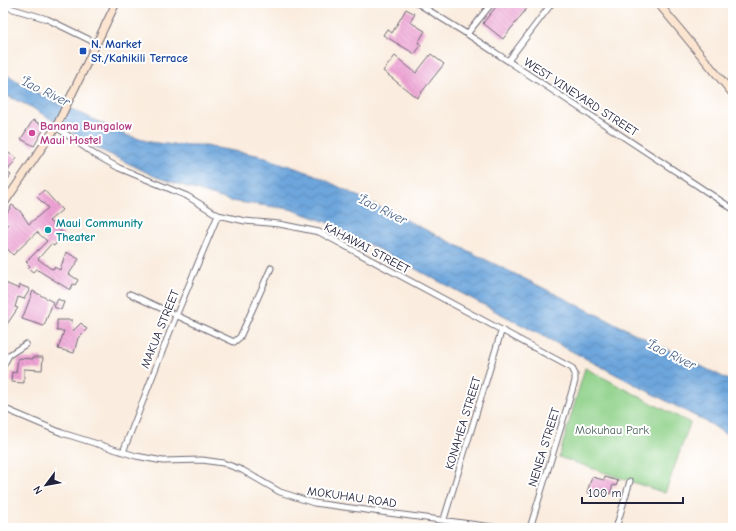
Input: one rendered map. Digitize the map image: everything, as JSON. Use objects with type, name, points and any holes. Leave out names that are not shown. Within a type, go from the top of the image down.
[{"type":"street","points":[[3,205],[56,127],[116,3]]},
{"type":"street","name":"WEST VINEYARD STREET","points":[[417,3],[467,34],[733,209]]},
{"type":"street","points":[[467,34],[492,3]]},
{"type":"street","points":[[508,61],[552,3]]},
{"type":"street","points":[[658,3],[733,94]]},
{"type":"street","points":[[3,6],[47,19],[96,43]]},
{"type":"street","name":"KAHAWAI STREET","points":[[56,127],[94,154],[119,168],[187,196],[218,215],[245,221],[279,224],[319,232],[501,332],[568,366],[575,373]]},
{"type":"street","name":"MAKUA STREET","points":[[123,452],[176,316],[218,215]]},
{"type":"street","points":[[130,294],[235,342],[240,338],[271,268]]},
{"type":"street","name":"KONAHEA STREET","points":[[444,519],[501,332]]},
{"type":"street","points":[[3,366],[9,355],[26,344]]},
{"type":"street","name":"NENEA STREET","points":[[530,528],[575,381],[575,373]]},
{"type":"street","name":"MOKUHAU ROAD","points":[[3,408],[62,433],[123,452],[163,461],[202,460],[223,463],[242,470],[280,492],[314,503],[444,519],[500,528]]},
{"type":"street","points":[[616,528],[630,481]]},
{"type":"green space","name":"Mokuhau Park","points":[[585,368],[690,423],[665,493],[559,457]]},
{"type":"water","name":"ʻĪao River","points":[[3,72],[30,89],[126,135],[150,142],[174,145],[199,145],[257,155],[313,174],[733,382],[733,439],[712,425],[326,222],[290,209],[230,201],[156,177],[99,149],[31,107],[3,94]]},
{"type":"building","points":[[499,3],[531,3],[503,39],[483,23]]},
{"type":"building","points":[[406,9],[415,14],[410,22],[425,31],[418,43],[421,45],[415,54],[383,35],[387,29],[392,33]]},
{"type":"building","points":[[431,54],[444,64],[417,98],[383,71],[395,56],[416,73]]},
{"type":"building","points":[[33,120],[45,127],[34,146],[21,139]]},
{"type":"building","points":[[3,150],[17,158],[7,172],[11,175],[3,186]]},
{"type":"building","points":[[44,190],[62,210],[49,221],[64,234],[54,246],[51,244],[38,259],[50,268],[53,269],[54,267],[60,270],[66,252],[79,259],[69,274],[78,280],[75,285],[73,284],[70,290],[36,269],[33,272],[28,268],[30,266],[26,262],[47,241],[37,232],[13,255],[3,244],[3,232],[8,225],[3,222],[3,219],[12,205],[20,211],[29,224],[48,208],[37,197]]},
{"type":"building","points":[[3,282],[19,289],[20,285],[30,289],[24,299],[18,297],[15,307],[18,308],[3,330],[3,300],[6,292],[3,291]]},
{"type":"building","points":[[33,291],[53,302],[44,326],[22,319]]},
{"type":"building","points":[[58,299],[64,302],[61,310],[54,307]]},
{"type":"building","points":[[57,320],[72,320],[73,331],[81,323],[87,329],[78,338],[74,353],[58,349],[64,331],[57,331]]},
{"type":"building","points":[[33,357],[43,357],[42,370],[24,369],[24,383],[11,382],[12,372],[16,373],[18,358],[33,359]]},
{"type":"building","points":[[592,477],[604,480],[605,477],[618,481],[616,486],[613,485],[610,494],[596,489],[594,495],[587,492]]},
{"type":"place","name":"N. Market St./Kahikili Terrace","points":[[83,51]]},
{"type":"place","name":"Banana Bungalow Maui Hostel","points":[[32,133]]},
{"type":"place","name":"Maui Community Theater","points":[[48,230]]}]
